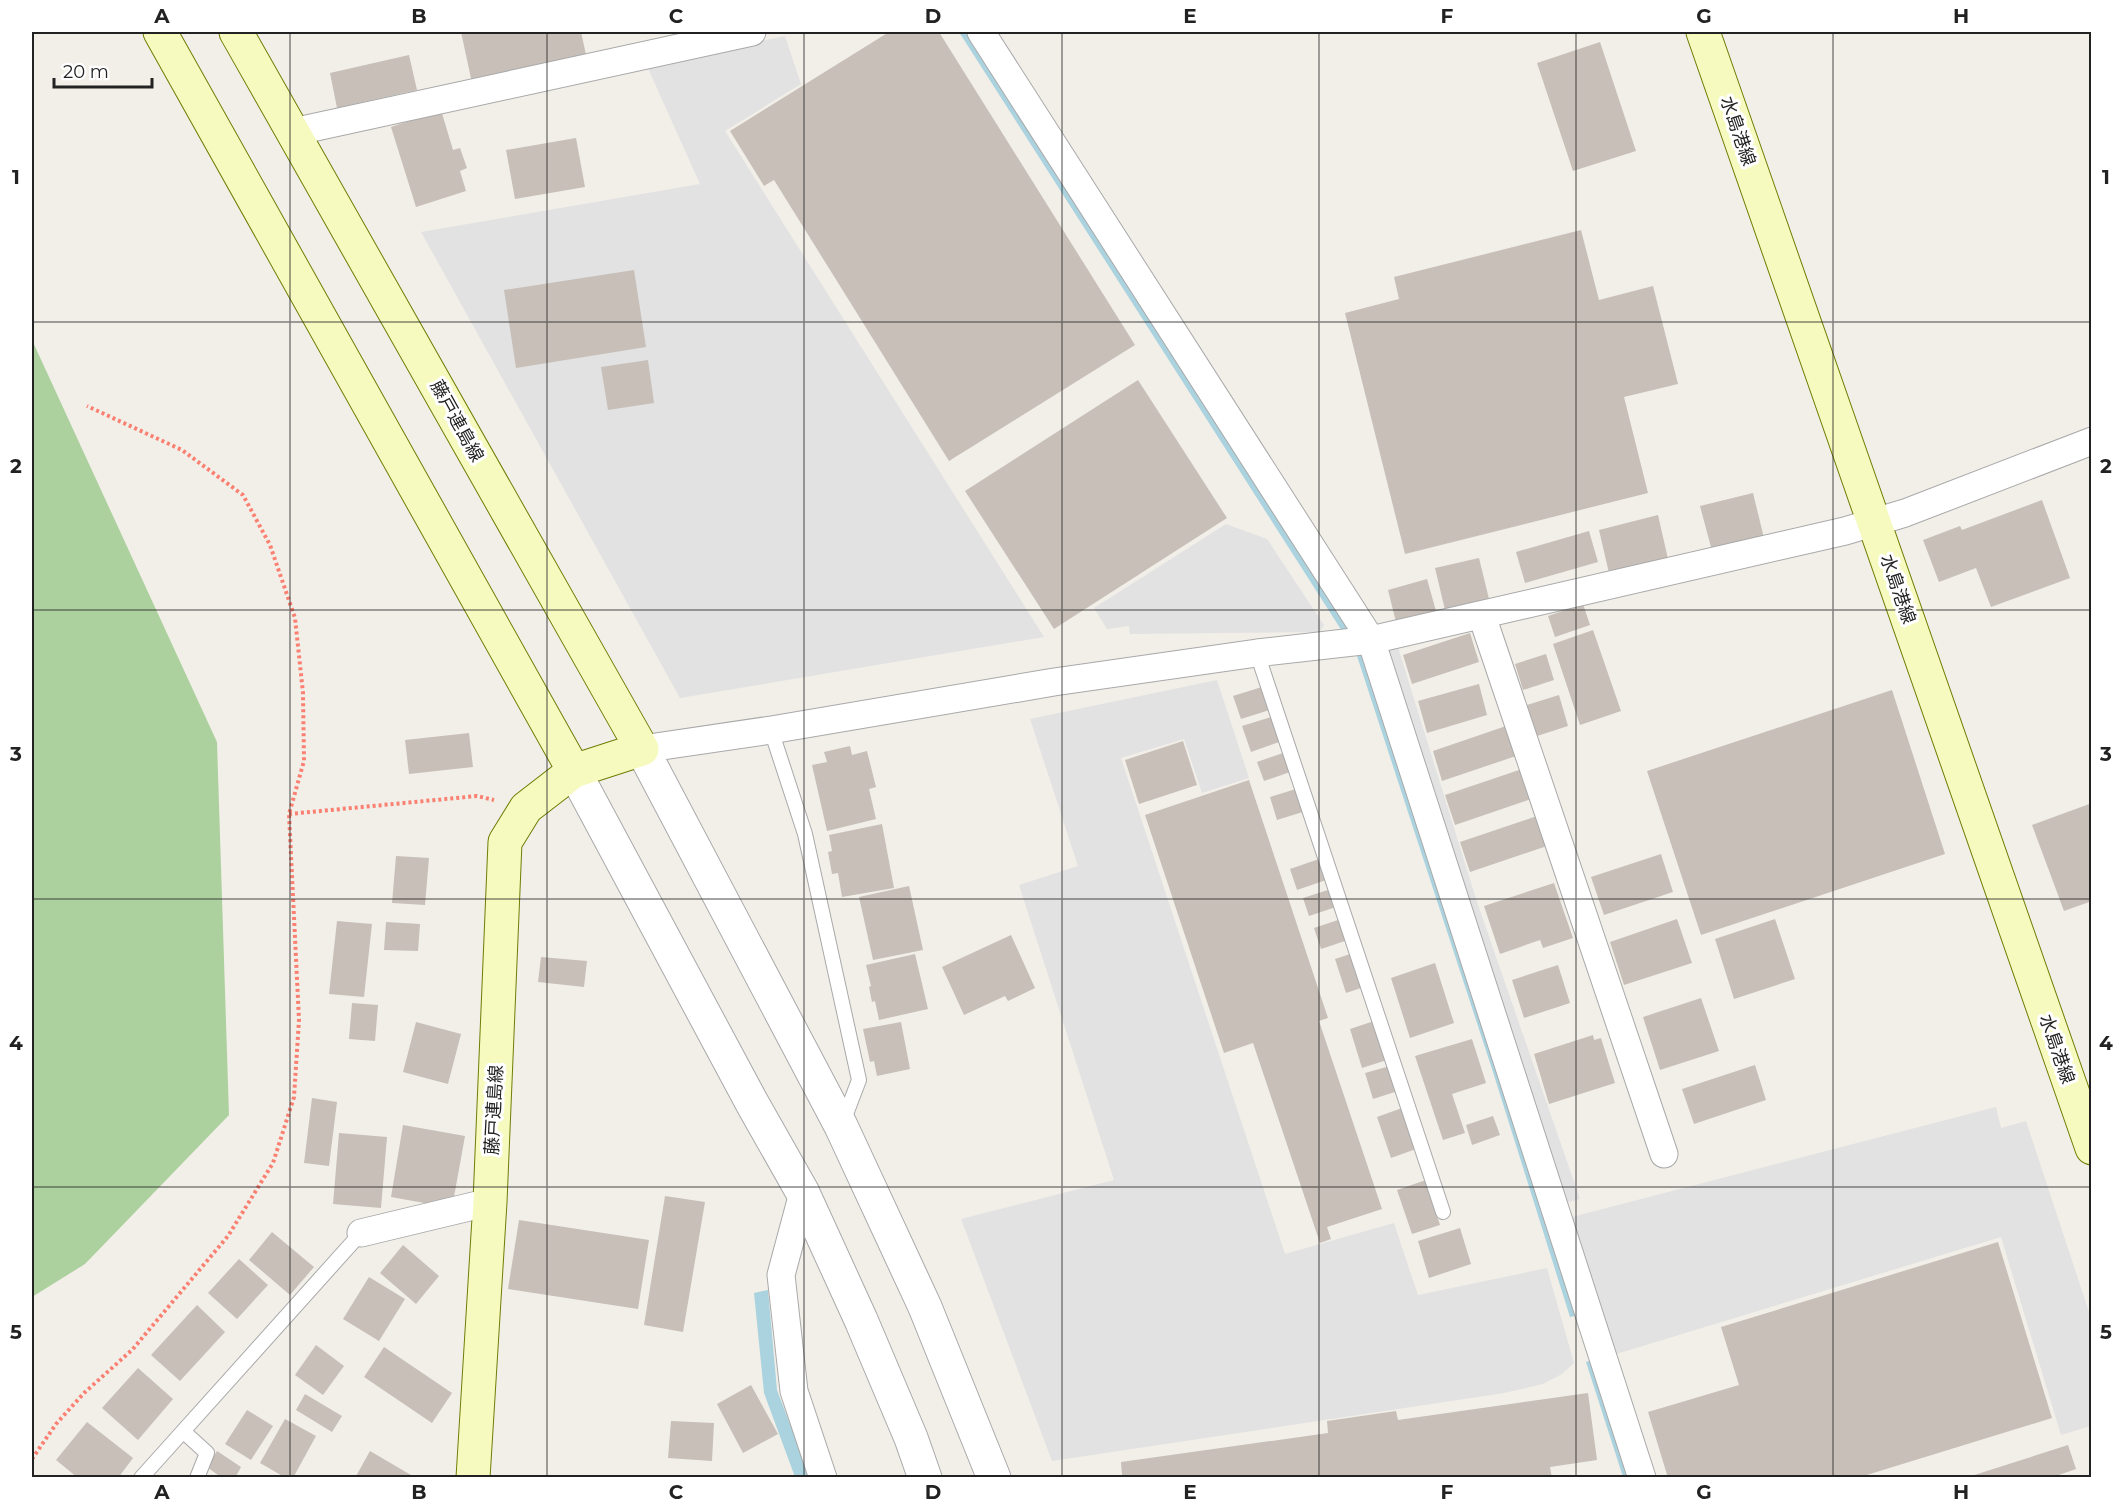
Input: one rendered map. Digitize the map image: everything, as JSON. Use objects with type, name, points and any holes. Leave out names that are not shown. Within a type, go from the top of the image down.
[{"type":"main road","points":[[160,32],[574,771]]},
{"type":"main road","name":"藤戸連島線","points":[[236,32],[642,749],[574,771],[525,808],[505,842],[490,1202],[473,1478]]},
{"type":"main road","name":"水島港線","points":[[1703,32],[2091,1148]]},
{"type":"street","points":[[293,132],[752,32]]},
{"type":"street","points":[[981,32],[1361,641],[1641,1478]]},
{"type":"street","points":[[994,1478],[925,1307],[841,1126],[642,749],[771,730],[1005,690],[1257,653],[1361,641],[1482,616],[1845,531],[1905,513],[2091,441]]},
{"type":"street","points":[[1482,616],[1664,1154]]},
{"type":"street","points":[[574,771],[752,1104],[803,1193],[911,1438],[925,1478]]},
{"type":"street","points":[[803,1193],[781,1275],[794,1391],[823,1478]]},
{"type":"street","points":[[361,1233],[490,1202]]},
{"type":"lane","points":[[1257,653],[1443,1212]]},
{"type":"lane","points":[[771,730],[805,834],[860,1080],[841,1126]]},
{"type":"lane","points":[[141,1478],[361,1233]]},
{"type":"lane","points":[[184,1431],[207,1453],[197,1478]]},
{"type":"path","points":[[32,1459],[84,1393],[132,1350],[228,1236],[273,1163],[294,1097],[299,1020],[289,814],[304,761],[303,693],[294,618],[270,545],[243,495],[182,450],[87,406]]},
{"type":"path","points":[[289,814],[477,796],[498,801]]},
{"type":"green space","points":[[32,340],[217,742],[229,1115],[85,1264],[32,1297]]},
{"type":"shaded area","points":[[785,36],[801,84],[725,131],[1044,637],[680,698],[421,232],[700,184],[646,64]]},
{"type":"shaded area","points":[[1226,524],[1267,539],[1324,625],[1320,632],[1130,634],[1129,626],[1107,629],[1094,608]]},
{"type":"shaded area","points":[[1397,644],[1477,902],[1580,1199],[1561,1204],[1380,648]]},
{"type":"shaded area","points":[[1217,680],[1249,778],[1202,793],[1184,739],[1121,758],[1285,1254],[1394,1223],[1418,1295],[1547,1268],[1574,1363],[1562,1374],[1543,1384],[1504,1393],[1052,1461],[961,1219],[1114,1180],[1019,885],[1078,866],[1030,719]]},
{"type":"shaded area","points":[[1996,1107],[2001,1128],[2026,1121],[2091,1318],[2091,1426],[2061,1435],[2001,1237],[1613,1355],[1568,1218]]},
{"type":"water","points":[[959,32],[976,32],[1365,647],[1579,1315],[1570,1317],[1492,1069],[1356,653]]},
{"type":"water","points":[[768,1290],[777,1390],[810,1477],[795,1477],[764,1393],[754,1293]]},
{"type":"water","points":[[1594,1359],[1633,1477],[1623,1477],[1586,1362]]},
{"type":"building","points":[[461,32],[581,32],[587,59],[472,83]]},
{"type":"building","points":[[889,32],[939,32],[1135,345],[949,461],[774,180],[764,186],[730,131]]},
{"type":"building","points":[[1600,42],[1636,151],[1573,171],[1537,63]]},
{"type":"building","points":[[409,55],[417,90],[337,108],[330,73]]},
{"type":"building","points":[[441,110],[453,150],[460,148],[467,168],[460,171],[466,191],[416,207],[391,127]]},
{"type":"building","points":[[576,138],[585,187],[515,199],[506,150]]},
{"type":"building","points":[[1581,230],[1599,300],[1653,286],[1678,384],[1624,397],[1648,493],[1405,554],[1345,313],[1399,299],[1394,277]]},
{"type":"building","points":[[634,270],[646,347],[516,368],[504,290]]},
{"type":"building","points":[[648,360],[654,403],[608,410],[601,367]]},
{"type":"building","points":[[1138,380],[1227,518],[1054,629],[965,491]]},
{"type":"building","points":[[1753,493],[1764,538],[1712,551],[1700,506]]},
{"type":"building","points":[[2042,500],[2070,578],[1991,607],[1976,568],[1939,582],[1923,540],[1960,526],[1962,530]]},
{"type":"building","points":[[1658,515],[1668,559],[1609,573],[1599,530]]},
{"type":"building","points":[[1589,531],[1598,562],[1525,583],[1516,552]]},
{"type":"building","points":[[1479,558],[1489,599],[1445,610],[1435,568]]},
{"type":"building","points":[[1427,579],[1436,611],[1396,622],[1388,590]]},
{"type":"building","points":[[1583,604],[1590,625],[1555,637],[1548,616]]},
{"type":"building","points":[[1593,630],[1621,711],[1580,725],[1553,644]]},
{"type":"building","points":[[1470,633],[1479,662],[1412,684],[1403,655]]},
{"type":"building","points":[[1546,654],[1554,680],[1523,690],[1515,664]]},
{"type":"building","points":[[1479,684],[1487,715],[1427,733],[1418,701]]},
{"type":"building","points":[[1265,686],[1273,709],[1241,719],[1233,696]]},
{"type":"building","points":[[1892,690],[1945,854],[1701,935],[1647,771]]},
{"type":"building","points":[[1559,695],[1568,726],[1537,736],[1527,705]]},
{"type":"building","points":[[1274,716],[1282,741],[1251,752],[1242,726]]},
{"type":"building","points":[[1509,725],[1519,755],[1442,781],[1433,751]]},
{"type":"building","points":[[469,733],[473,767],[409,774],[405,740]]},
{"type":"building","points":[[1183,741],[1197,785],[1139,804],[1125,760]]},
{"type":"building","points":[[850,746],[852,755],[867,751],[876,787],[869,789],[876,819],[827,831],[812,765],[827,762],[824,752]]},
{"type":"building","points":[[1286,752],[1293,771],[1264,781],[1257,762]]},
{"type":"building","points":[[1522,769],[1531,799],[1455,825],[1445,795]]},
{"type":"building","points":[[1249,780],[1328,1018],[1319,1021],[1382,1209],[1327,1227],[1331,1239],[1320,1243],[1253,1043],[1224,1053],[1145,815]]},
{"type":"building","points":[[1299,788],[1306,811],[1277,820],[1270,797]]},
{"type":"building","points":[[2092,803],[2092,901],[2064,911],[2032,825]]},
{"type":"building","points":[[1537,816],[1547,846],[1470,872],[1460,842]]},
{"type":"building","points":[[882,824],[894,888],[842,897],[838,873],[832,874],[828,852],[832,851],[829,835]]},
{"type":"building","points":[[1661,854],[1673,892],[1604,915],[1591,877]]},
{"type":"building","points":[[396,856],[429,858],[425,905],[392,903]]},
{"type":"building","points":[[1322,858],[1329,879],[1297,890],[1290,869]]},
{"type":"building","points":[[1554,883],[1573,938],[1543,948],[1540,940],[1500,954],[1484,906]]},
{"type":"building","points":[[909,886],[923,950],[873,960],[859,897]]},
{"type":"building","points":[[1331,889],[1336,907],[1309,916],[1303,898]]},
{"type":"building","points":[[1341,919],[1348,940],[1321,949],[1314,928]]},
{"type":"building","points":[[1677,919],[1692,963],[1624,985],[1610,942]]},
{"type":"building","points":[[1775,919],[1795,979],[1734,999],[1715,939]]},
{"type":"building","points":[[337,921],[372,924],[364,997],[329,994]]},
{"type":"building","points":[[386,922],[420,924],[418,951],[384,950]]},
{"type":"building","points":[[1011,935],[1035,988],[1008,1001],[1005,996],[964,1015],[942,967]]},
{"type":"building","points":[[1353,953],[1364,987],[1346,993],[1335,959]]},
{"type":"building","points":[[915,954],[928,1009],[879,1020],[875,1001],[872,1002],[866,965]]},
{"type":"building","points":[[541,957],[587,961],[584,987],[538,982]]},
{"type":"building","points":[[1435,963],[1454,1023],[1410,1038],[1391,978]]},
{"type":"building","points":[[1558,965],[1570,1003],[1524,1018],[1512,980]]},
{"type":"building","points":[[1701,998],[1719,1051],[1660,1070],[1643,1017]]},
{"type":"building","points":[[352,1003],[378,1005],[375,1041],[349,1039]]},
{"type":"building","points":[[1374,1021],[1387,1060],[1362,1068],[1350,1029]]},
{"type":"building","points":[[416,1022],[461,1034],[448,1084],[403,1072]]},
{"type":"building","points":[[901,1022],[910,1069],[877,1076],[874,1061],[870,1062],[863,1029]]},
{"type":"building","points":[[1593,1035],[1594,1040],[1601,1038],[1615,1083],[1549,1104],[1534,1054]]},
{"type":"building","points":[[1472,1039],[1486,1083],[1452,1094],[1465,1133],[1443,1140],[1415,1056]]},
{"type":"building","points":[[1755,1065],[1766,1100],[1694,1124],[1682,1089]]},
{"type":"building","points":[[1390,1066],[1398,1091],[1373,1099],[1365,1073]]},
{"type":"building","points":[[312,1098],[337,1102],[329,1166],[304,1163]]},
{"type":"building","points":[[1402,1108],[1416,1149],[1391,1158],[1377,1117]]},
{"type":"building","points":[[1493,1116],[1500,1135],[1472,1145],[1466,1125]]},
{"type":"building","points":[[403,1125],[465,1136],[452,1208],[391,1197]]},
{"type":"building","points":[[339,1133],[387,1137],[381,1208],[333,1204]]},
{"type":"building","points":[[1426,1180],[1440,1225],[1412,1234],[1397,1190]]},
{"type":"building","points":[[665,1196],[705,1202],[683,1332],[644,1325]]},
{"type":"building","points":[[519,1220],[649,1240],[638,1309],[508,1289]]},
{"type":"building","points":[[1460,1228],[1471,1264],[1429,1278],[1418,1241]]},
{"type":"building","points":[[272,1232],[314,1267],[290,1295],[249,1260]]},
{"type":"building","points":[[1998,1242],[2052,1418],[1857,1478],[1668,1478],[1648,1412],[1739,1385],[1721,1327]]},
{"type":"building","points":[[403,1245],[439,1276],[416,1304],[380,1273]]},
{"type":"building","points":[[239,1259],[268,1285],[237,1319],[208,1293]]},
{"type":"building","points":[[369,1277],[405,1299],[379,1341],[343,1319]]},
{"type":"building","points":[[197,1305],[225,1332],[180,1381],[151,1355]]},
{"type":"building","points":[[316,1345],[344,1366],[323,1395],[295,1375]]},
{"type":"building","points":[[384,1347],[452,1393],[432,1423],[364,1377]]},
{"type":"building","points":[[138,1368],[173,1399],[138,1440],[102,1408]]},
{"type":"building","points":[[751,1385],[778,1434],[743,1453],[717,1404]]},
{"type":"building","points":[[1588,1393],[1597,1460],[1550,1467],[1552,1478],[1111,1478],[1111,1476],[1122,1475],[1121,1462],[1328,1433],[1327,1421],[1396,1411],[1398,1420]]},
{"type":"building","points":[[305,1394],[342,1416],[332,1432],[296,1410]]},
{"type":"building","points":[[247,1410],[273,1426],[251,1460],[225,1444]]},
{"type":"building","points":[[285,1419],[316,1436],[293,1478],[286,1478],[260,1463]]},
{"type":"building","points":[[671,1421],[714,1423],[712,1461],[668,1458]]},
{"type":"building","points":[[87,1422],[133,1458],[118,1478],[78,1478],[56,1460]]},
{"type":"building","points":[[2068,1445],[2076,1469],[2050,1478],[1965,1478]]},
{"type":"building","points":[[217,1451],[241,1467],[235,1478],[222,1478],[207,1467]]},
{"type":"building","points":[[370,1451],[416,1478],[355,1478]]}]
